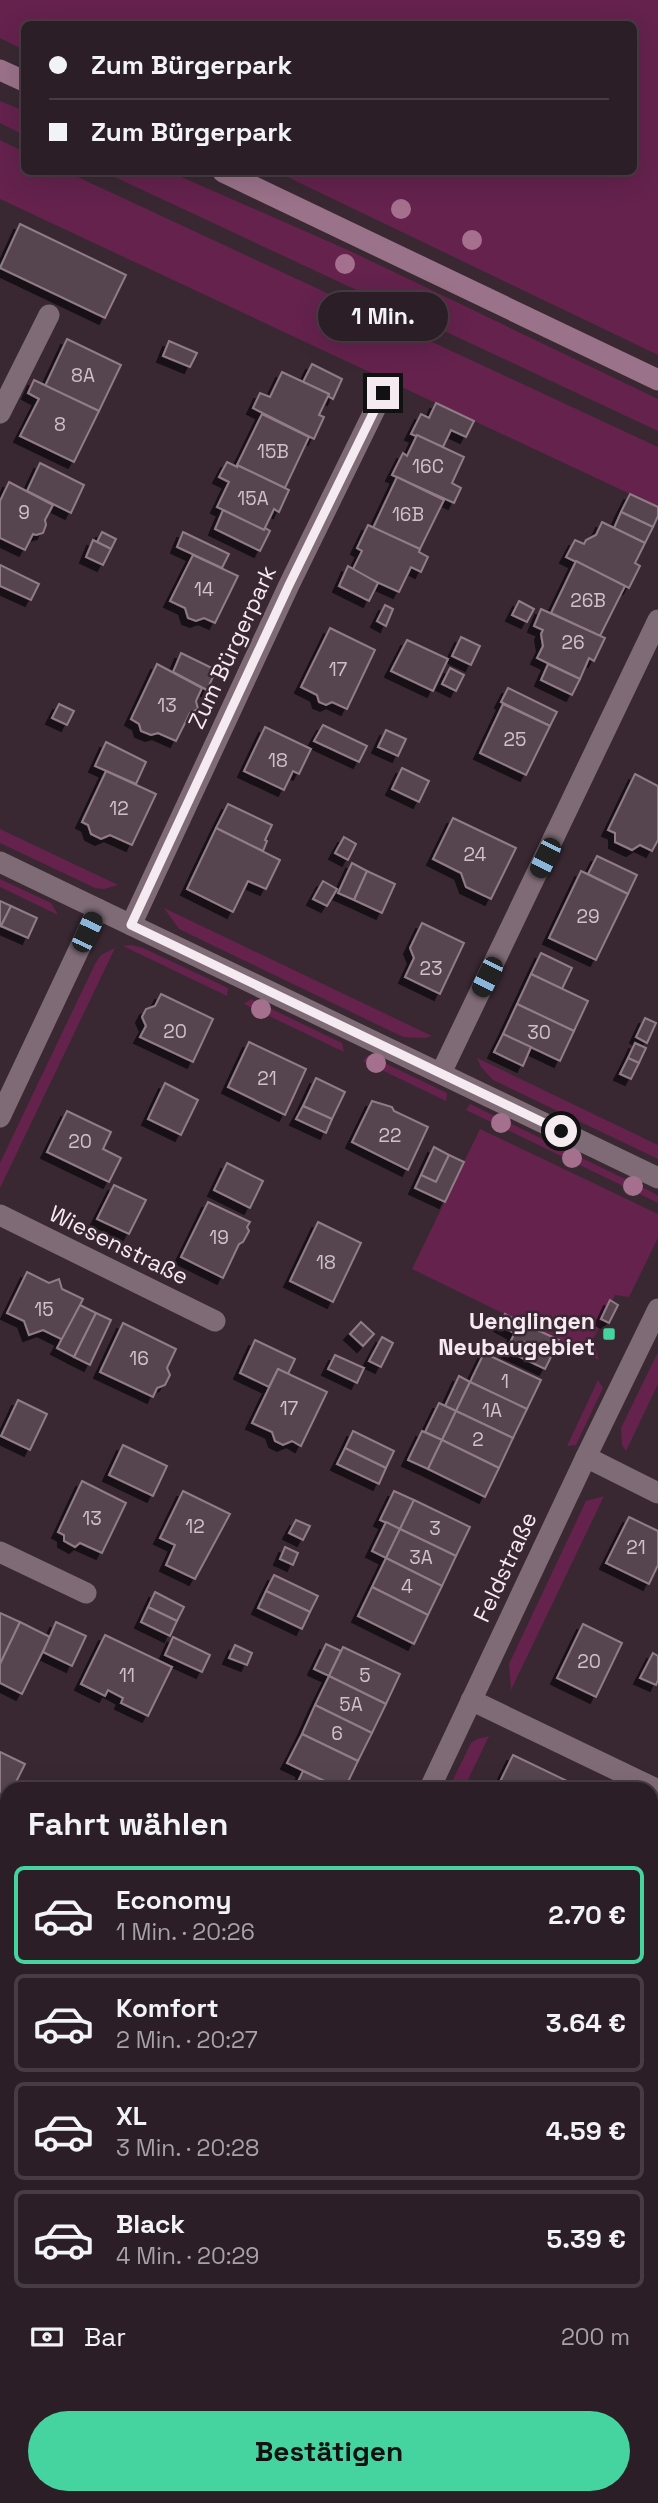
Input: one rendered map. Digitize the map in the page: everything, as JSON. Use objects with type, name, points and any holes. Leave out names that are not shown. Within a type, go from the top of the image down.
[{"type":"main road","points":[[0,70],[21,80]]},
{"type":"main road","points":[[229,175],[658,380]]},
{"type":"street","points":[[0,413],[49,314]]},
{"type":"street","name":"Zum Bürgerpark","points":[[131,925],[289,585],[383,393]]},
{"type":"street","points":[[441,1073],[658,621]]},
{"type":"street","points":[[0,862],[658,1178]]},
{"type":"street","points":[[0,1117],[98,909]]},
{"type":"street","name":"Wiesenstraße","points":[[0,1216],[215,1321]]},
{"type":"street","name":"Feldstraße","points":[[433,1782],[658,1309]]},
{"type":"street","points":[[586,1457],[658,1493]]},
{"type":"street","points":[[0,1552],[86,1593]]},
{"type":"street","points":[[471,1700],[641,1782]]},
{"type":"shaded area","points":[[0,0],[658,0],[658,355],[283,175],[637,175],[637,21],[21,21],[21,48],[0,38]]},
{"type":"shaded area","points":[[0,101],[21,110],[21,134],[0,123]]},
{"type":"shaded area","points":[[0,140],[21,150],[21,175],[73,175],[658,447],[658,507],[0,199]]},
{"type":"shaded area","points":[[110,175],[177,175],[348,250],[658,399],[658,431]]},
{"type":"shaded area","points":[[0,829],[118,885],[104,889],[95,888],[0,843]]},
{"type":"shaded area","points":[[0,879],[51,903],[58,915],[0,887]]},
{"type":"shaded area","points":[[164,908],[432,1036],[403,1037],[179,929]]},
{"type":"shaded area","points":[[132,945],[228,988],[227,996],[123,946]]},
{"type":"shaded area","points":[[115,948],[0,1188],[0,1163],[95,964],[101,955]]},
{"type":"shaded area","points":[[251,999],[342,1043],[344,1052],[244,1004]]},
{"type":"shaded area","points":[[368,1055],[447,1093],[446,1101],[363,1061]]},
{"type":"shaded area","points":[[477,1058],[658,1145],[658,1159],[493,1080]]},
{"type":"shaded area","points":[[470,1104],[652,1192],[658,1196],[658,1203],[466,1110]]},
{"type":"shaded area","points":[[480,1129],[658,1214],[658,1238],[629,1297],[615,1295],[593,1339],[599,1360],[412,1269]]},
{"type":"shaded area","points":[[658,1352],[658,1384],[626,1451],[622,1445],[621,1428]]},
{"type":"shaded area","points":[[598,1380],[603,1388],[576,1445],[567,1446]]},
{"type":"shaded area","points":[[604,1496],[511,1690],[509,1664],[586,1501]]},
{"type":"shaded area","points":[[489,1736],[467,1782],[452,1782],[471,1743]]},
{"type":"building","points":[[20,224],[126,275],[105,318],[0,268]]},
{"type":"building","points":[[67,339],[121,365],[99,411],[45,386]]},
{"type":"building","points":[[169,341],[197,353],[190,367],[163,356]]},
{"type":"building","points":[[312,364],[342,379],[333,399],[329,394],[303,382]]},
{"type":"building","points":[[282,372],[329,394],[319,415],[324,417],[314,439],[253,408],[260,393],[270,397]]},
{"type":"building","points":[[34,380],[99,411],[74,462],[20,436],[39,399],[28,393]]},
{"type":"building","points":[[436,403],[474,421],[466,437],[451,430],[443,447],[411,434],[421,414],[429,418]]},
{"type":"building","points":[[262,414],[309,437],[285,488],[237,465]]},
{"type":"building","points":[[417,435],[464,457],[452,483],[461,488],[454,503],[392,475],[403,453],[407,456]]},
{"type":"building","points":[[227,462],[289,490],[279,512],[274,509],[264,530],[217,507],[229,482],[219,477]]},
{"type":"building","points":[[40,463],[84,485],[71,513],[27,491]]},
{"type":"building","points":[[397,477],[444,500],[420,549],[373,528]]},
{"type":"building","points":[[9,482],[53,505],[45,520],[43,533],[33,534],[25,550],[0,538],[0,501]]},
{"type":"building","points":[[630,494],[658,507],[658,516],[653,527],[621,512]]},
{"type":"building","points":[[223,510],[270,531],[260,551],[215,529]]},
{"type":"building","points":[[621,512],[653,527],[645,543],[614,528]]},
{"type":"building","points":[[602,522],[645,543],[635,563],[640,566],[629,588],[566,557],[575,540],[584,544],[596,535]]},
{"type":"building","points":[[368,525],[420,549],[419,552],[428,557],[421,572],[411,567],[399,592],[352,571],[362,551],[357,548]]},
{"type":"building","points":[[102,532],[116,539],[111,549],[97,542]]},
{"type":"building","points":[[183,532],[229,554],[222,568],[177,547]]},
{"type":"building","points":[[93,540],[111,549],[103,565],[86,557]]},
{"type":"building","points":[[193,555],[238,576],[215,623],[204,618],[196,621],[188,618],[185,608],[170,601]]},
{"type":"building","points":[[576,561],[625,586],[600,636],[551,613]]},
{"type":"building","points":[[0,565],[39,584],[31,600],[0,586]]},
{"type":"building","points":[[348,566],[378,583],[369,601],[339,586]]},
{"type":"building","points":[[519,601],[534,609],[527,622],[512,615]]},
{"type":"building","points":[[385,605],[393,609],[386,626],[377,621]]},
{"type":"building","points":[[541,609],[605,638],[594,661],[589,658],[580,679],[537,658],[543,646],[543,630],[534,626]]},
{"type":"building","points":[[330,628],[375,650],[347,709],[332,702],[326,705],[319,702],[317,695],[301,687]]},
{"type":"building","points":[[461,637],[480,646],[471,665],[452,656]]},
{"type":"building","points":[[407,640],[448,659],[433,691],[391,671]]},
{"type":"building","points":[[181,653],[216,670],[207,690],[173,672]]},
{"type":"building","points":[[157,664],[202,688],[196,701],[198,709],[190,713],[176,741],[158,733],[151,735],[141,731],[139,724],[131,719]]},
{"type":"building","points":[[548,664],[580,679],[572,695],[541,680]]},
{"type":"building","points":[[450,668],[464,675],[456,691],[442,684]]},
{"type":"building","points":[[508,688],[557,712],[550,726],[501,702]]},
{"type":"building","points":[[59,704],[74,711],[67,725],[52,718]]},
{"type":"building","points":[[503,704],[550,726],[526,775],[480,753]]},
{"type":"building","points":[[323,725],[367,746],[359,762],[314,741]]},
{"type":"building","points":[[265,727],[311,749],[299,774],[293,771],[284,790],[244,771]]},
{"type":"building","points":[[386,730],[406,739],[398,756],[378,747]]},
{"type":"building","points":[[106,742],[146,762],[136,784],[95,766]]},
{"type":"building","points":[[402,768],[429,781],[419,802],[392,789]]},
{"type":"building","points":[[106,771],[156,794],[132,845],[110,835],[101,839],[91,834],[88,825],[82,822]]},
{"type":"building","points":[[635,774],[658,786],[658,840],[652,851],[640,845],[632,850],[615,842],[615,833],[608,830]]},
{"type":"building","points":[[228,804],[272,825],[263,851],[216,828]]},
{"type":"building","points":[[453,818],[516,848],[491,899],[466,887],[461,873],[433,859]]},
{"type":"building","points":[[216,828],[280,860],[266,889],[248,881],[233,912],[187,889]]},
{"type":"building","points":[[344,837],[356,844],[348,860],[335,853]]},
{"type":"building","points":[[597,856],[637,875],[628,894],[588,874]]},
{"type":"building","points":[[352,863],[367,871],[354,900],[338,893]]},
{"type":"building","points":[[367,871],[395,884],[382,913],[354,900]]},
{"type":"building","points":[[581,871],[628,894],[596,960],[549,938]]},
{"type":"building","points":[[323,881],[337,889],[327,906],[313,899]]},
{"type":"building","points":[[0,901],[11,906],[1,926],[0,925]]},
{"type":"building","points":[[11,906],[37,918],[28,938],[1,926]]},
{"type":"building","points":[[422,923],[464,943],[440,994],[405,977],[414,958],[410,948]]},
{"type":"building","points":[[541,953],[572,968],[562,989],[531,974]]},
{"type":"building","points":[[531,974],[588,1001],[574,1031],[517,1004]]},
{"type":"building","points":[[161,994],[213,1019],[193,1062],[140,1037],[146,1026],[142,1017],[146,1009],[155,1006]]},
{"type":"building","points":[[517,1004],[574,1031],[560,1061],[503,1034]]},
{"type":"building","points":[[645,1018],[656,1023],[647,1043],[636,1037]]},
{"type":"building","points":[[503,1034],[531,1047],[523,1066],[494,1052]]},
{"type":"building","points":[[249,1042],[306,1069],[285,1115],[228,1087]]},
{"type":"building","points":[[635,1043],[646,1048],[639,1063],[628,1058]]},
{"type":"building","points":[[628,1058],[639,1063],[631,1079],[620,1074]]},
{"type":"building","points":[[316,1078],[345,1092],[332,1119],[303,1106]]},
{"type":"building","points":[[165,1083],[198,1100],[181,1135],[148,1119]]},
{"type":"building","points":[[372,1101],[392,1107],[394,1111],[428,1127],[408,1170],[352,1142]]},
{"type":"building","points":[[303,1106],[332,1119],[326,1133],[296,1119]]},
{"type":"building","points":[[67,1111],[111,1132],[103,1149],[121,1158],[109,1182],[47,1152]]},
{"type":"building","points":[[434,1147],[449,1155],[436,1182],[421,1175]]},
{"type":"building","points":[[449,1155],[464,1162],[445,1202],[415,1188],[421,1175],[436,1182]]},
{"type":"building","points":[[227,1163],[263,1181],[250,1208],[214,1190]]},
{"type":"building","points":[[114,1185],[146,1200],[129,1234],[97,1219]]},
{"type":"building","points":[[208,1202],[250,1222],[247,1227],[249,1231],[239,1244],[223,1278],[181,1257]]},
{"type":"building","points":[[318,1222],[361,1243],[333,1302],[290,1281]]},
{"type":"building","points":[[27,1272],[49,1283],[59,1279],[62,1289],[83,1299],[63,1340],[43,1330],[29,1335],[24,1321],[7,1313]]},
{"type":"building","points":[[610,1300],[618,1305],[609,1323],[601,1319]]},
{"type":"building","points":[[80,1305],[96,1313],[74,1357],[57,1348]]},
{"type":"building","points":[[96,1313],[111,1320],[90,1365],[74,1357]]},
{"type":"building","points":[[505,1314],[520,1322],[514,1333],[500,1325]]},
{"type":"building","points":[[361,1322],[374,1334],[363,1346],[350,1334]]},
{"type":"building","points":[[520,1322],[559,1340],[552,1355],[525,1342],[518,1356],[506,1351]]},
{"type":"building","points":[[123,1323],[176,1349],[167,1368],[170,1375],[165,1385],[157,1388],[153,1397],[100,1372]]},
{"type":"building","points":[[382,1337],[393,1343],[381,1367],[369,1361]]},
{"type":"building","points":[[255,1340],[295,1359],[288,1374],[278,1369],[269,1387],[240,1373]]},
{"type":"building","points":[[525,1342],[552,1355],[545,1369],[518,1356]]},
{"type":"building","points":[[484,1353],[541,1380],[527,1409],[470,1382]]},
{"type":"building","points":[[335,1355],[364,1368],[357,1383],[328,1369]]},
{"type":"building","points":[[278,1369],[327,1392],[301,1446],[292,1441],[283,1445],[275,1441],[272,1432],[252,1423]]},
{"type":"building","points":[[459,1376],[470,1382],[456,1411],[445,1406]]},
{"type":"building","points":[[470,1382],[527,1409],[513,1438],[456,1411]]},
{"type":"building","points":[[18,1400],[47,1414],[30,1450],[1,1436]]},
{"type":"building","points":[[439,1403],[456,1411],[442,1440],[425,1432]]},
{"type":"building","points":[[456,1411],[513,1438],[499,1468],[442,1440]]},
{"type":"building","points":[[353,1431],[394,1451],[386,1468],[345,1448]]},
{"type":"building","points":[[422,1431],[442,1440],[428,1469],[408,1460]]},
{"type":"building","points":[[442,1440],[499,1468],[485,1497],[428,1469]]},
{"type":"building","points":[[123,1445],[167,1466],[153,1496],[109,1475]]},
{"type":"building","points":[[345,1448],[386,1468],[379,1484],[337,1464]]},
{"type":"building","points":[[82,1481],[126,1503],[102,1553],[80,1543],[75,1547],[64,1541],[64,1535],[58,1532]]},
{"type":"building","points":[[183,1491],[230,1514],[195,1579],[166,1565],[175,1545],[160,1538]]},
{"type":"building","points":[[394,1491],[414,1500],[400,1529],[380,1520]]},
{"type":"building","points":[[414,1500],[470,1527],[456,1556],[400,1529]]},
{"type":"building","points":[[629,1517],[658,1531],[658,1565],[649,1584],[606,1563]]},
{"type":"building","points":[[296,1520],[310,1526],[303,1540],[289,1533]]},
{"type":"building","points":[[386,1522],[400,1529],[386,1558],[372,1551]]},
{"type":"building","points":[[400,1529],[456,1556],[442,1586],[386,1558]]},
{"type":"building","points":[[285,1547],[298,1553],[293,1565],[280,1559]]},
{"type":"building","points":[[386,1558],[442,1586],[428,1615],[372,1587]]},
{"type":"building","points":[[274,1575],[318,1596],[310,1612],[266,1591]]},
{"type":"building","points":[[372,1587],[428,1615],[414,1644],[358,1616]]},
{"type":"building","points":[[266,1591],[310,1612],[302,1629],[258,1608]]},
{"type":"building","points":[[155,1592],[184,1607],[177,1621],[148,1607]]},
{"type":"building","points":[[148,1607],[177,1621],[170,1636],[141,1622]]},
{"type":"building","points":[[0,1613],[20,1622],[0,1664]]},
{"type":"building","points":[[20,1622],[50,1637],[22,1694],[0,1683],[0,1664]]},
{"type":"building","points":[[56,1622],[86,1636],[72,1666],[43,1652]]},
{"type":"building","points":[[583,1624],[622,1643],[596,1697],[557,1678]]},
{"type":"building","points":[[105,1635],[172,1667],[148,1716],[121,1703],[123,1698],[108,1690],[105,1696],[81,1684]]},
{"type":"building","points":[[173,1637],[210,1655],[202,1672],[165,1655]]},
{"type":"building","points":[[326,1644],[341,1651],[329,1676],[314,1669]]},
{"type":"building","points":[[235,1645],[252,1653],[247,1665],[229,1658]]},
{"type":"building","points":[[343,1647],[400,1674],[386,1704],[329,1676]]},
{"type":"building","points":[[653,1653],[658,1656],[656,1685],[640,1678]]},
{"type":"building","points":[[329,1676],[386,1704],[372,1733],[315,1705]]},
{"type":"building","points":[[315,1705],[372,1733],[358,1761],[302,1734]]},
{"type":"building","points":[[302,1734],[358,1761],[348,1782],[327,1782],[287,1763]]},
{"type":"building","points":[[0,1752],[25,1764],[16,1782],[0,1782]]},
{"type":"building","points":[[513,1755],[569,1782],[500,1782]]},
{"type":"building","points":[[303,1771],[326,1782],[298,1782]]},
{"type":"place","name":"Uenglingen Neubaugebiet","points":[[609,1334]]},
{"type":"route","points":[[383,393],[289,585],[131,925],[561,1131]]}]
